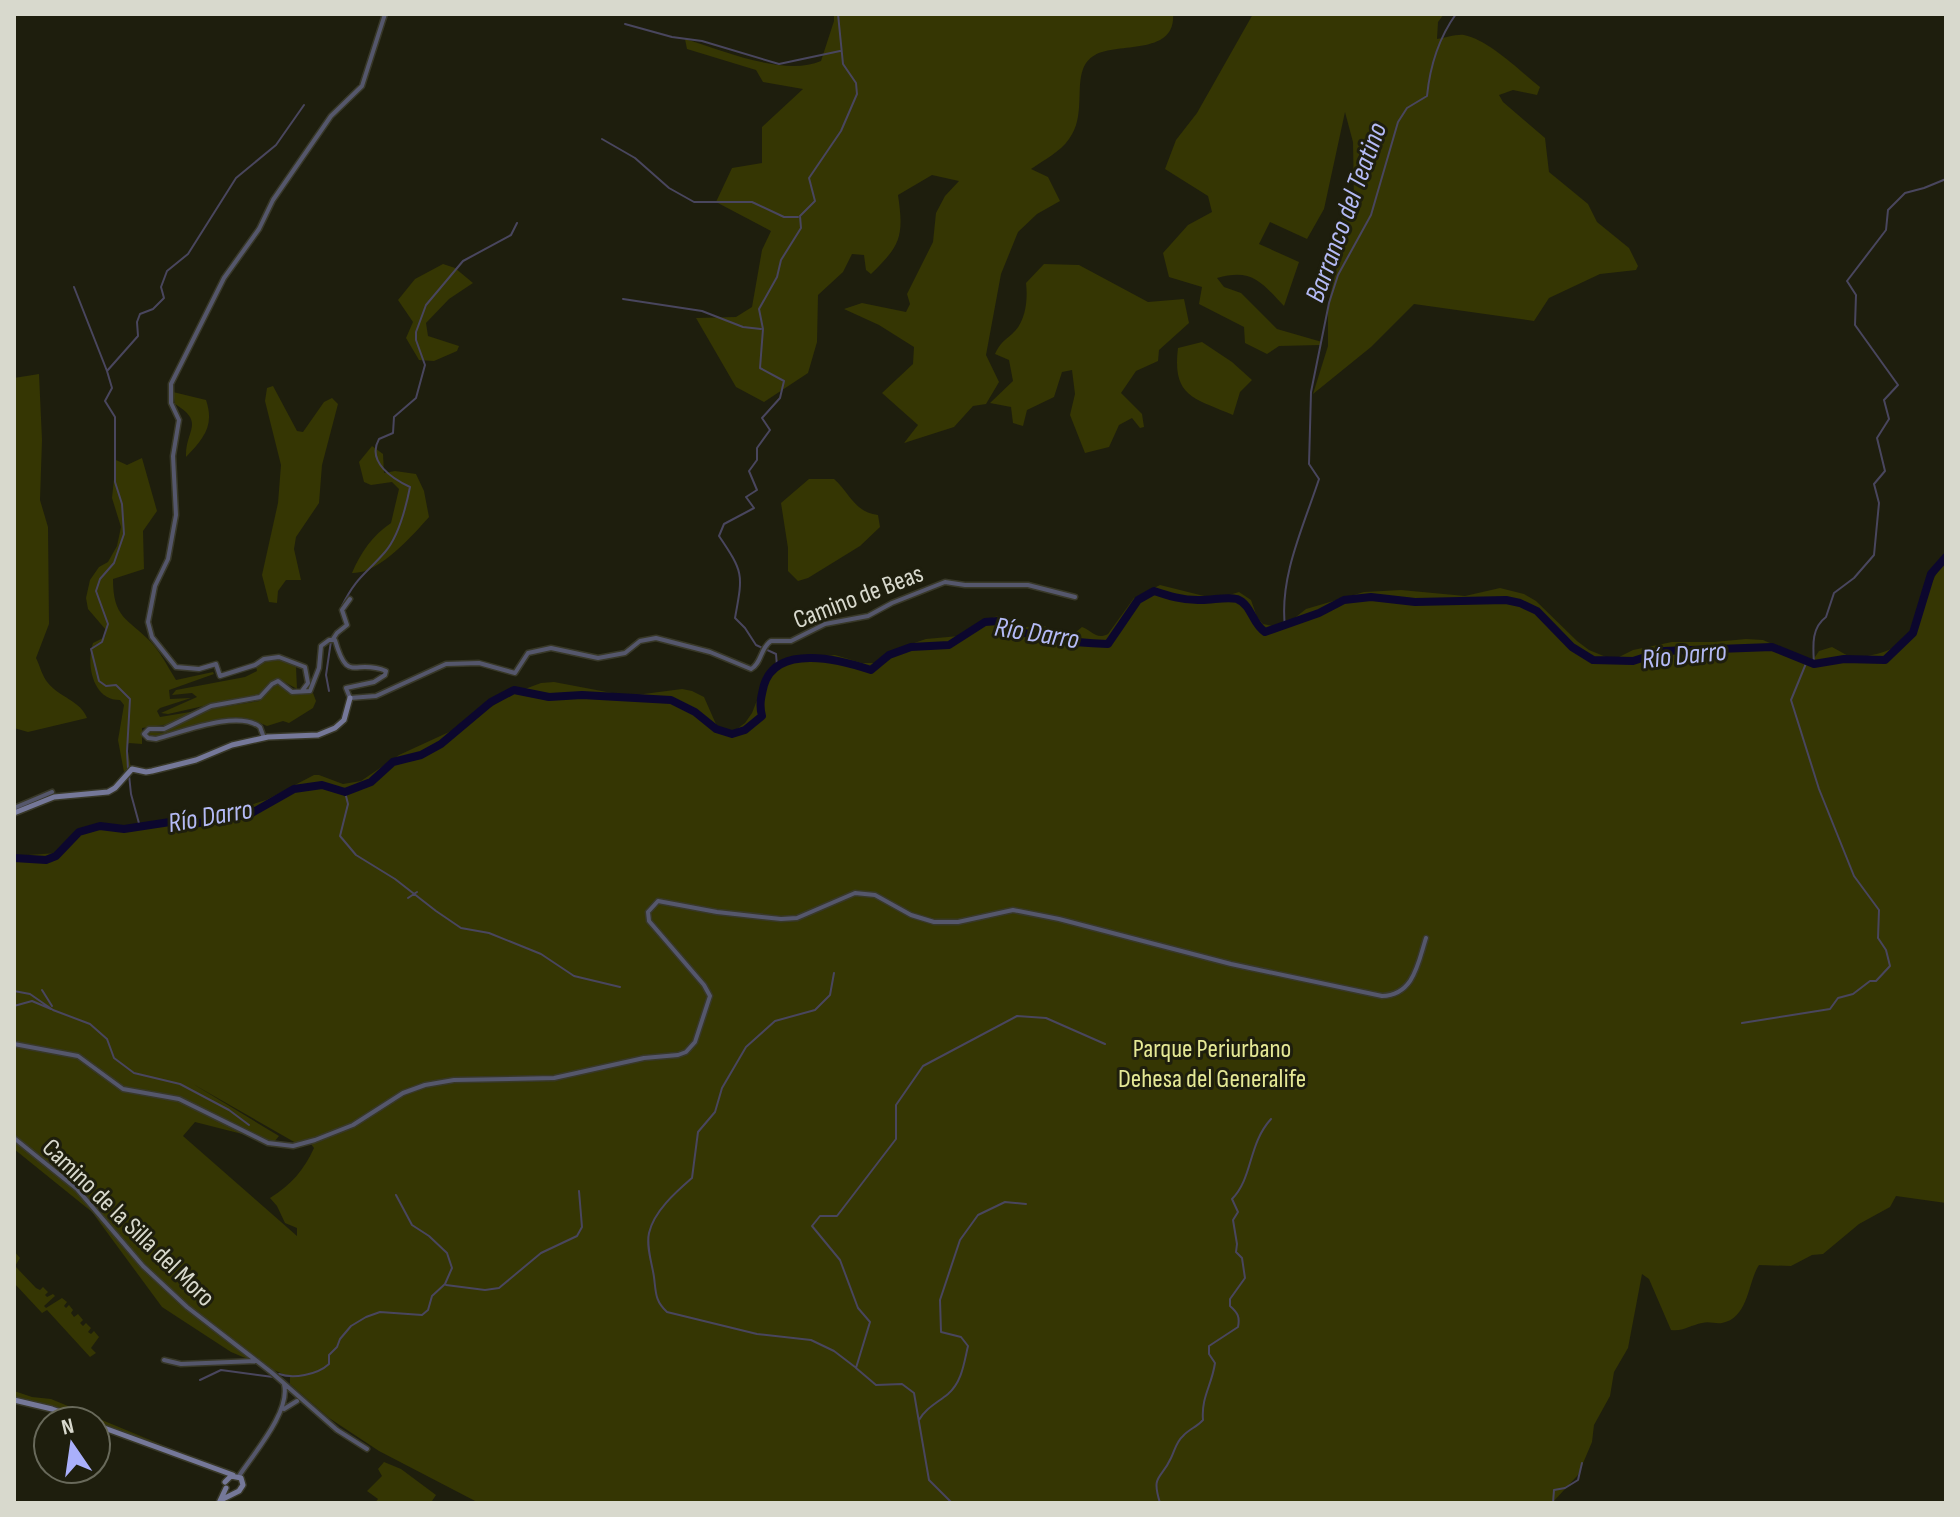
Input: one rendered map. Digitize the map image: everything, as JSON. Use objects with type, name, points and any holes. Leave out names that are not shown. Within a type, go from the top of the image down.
[{"type":"street","points":[[302,691],[308,683],[308,671],[303,665],[279,657],[264,659],[220,676],[216,664],[186,670],[172,663],[152,637],[148,622],[155,586],[168,559],[176,515],[173,456],[179,420],[171,403],[171,384],[224,278],[259,229],[273,200],[331,116],[362,86],[385,14]]},
{"type":"street","name":"Camino de Beas","points":[[350,698],[382,694],[446,664],[483,663],[515,673],[528,653],[545,648],[598,658],[625,653],[640,641],[656,638],[710,652],[751,669],[756,666],[766,644],[774,640],[791,641],[825,624],[868,616],[909,595],[945,582],[1028,585],[1075,597]]},
{"type":"street","points":[[264,738],[260,727],[249,721],[208,723],[156,739],[144,734],[151,728],[164,729],[211,706],[260,697],[278,681],[292,692],[313,689],[321,646],[347,625],[342,610],[350,599]]},
{"type":"street","points":[[14,810],[54,797],[108,792],[118,786],[130,771],[146,772],[264,738],[311,736],[335,728],[344,720],[350,698],[346,688],[374,682],[387,673],[381,669],[344,665],[333,639]]},
{"type":"street","points":[[14,810],[52,792]]},
{"type":"street","points":[[14,1044],[78,1056],[123,1089],[185,1101],[248,1134],[279,1145],[293,1146],[361,1121],[412,1089],[442,1081],[554,1078],[686,1052],[695,1042],[710,996],[649,921],[648,912],[658,901],[781,919],[797,918],[855,893],[875,895],[911,915],[934,922],[958,922],[1013,910],[1231,964],[1382,996],[1400,992],[1411,981],[1426,938]]},
{"type":"street","name":"Camino de la Silla del Moro","points":[[14,1138],[77,1189],[134,1256],[187,1307],[273,1373],[296,1397],[367,1449]]},
{"type":"street","points":[[164,1360],[181,1364],[258,1361]]},
{"type":"street","points":[[284,1384],[287,1403]]},
{"type":"street","points":[[286,1395],[296,1397]]},
{"type":"street","points":[[220,1501],[226,1485],[236,1476],[287,1403],[296,1397]]},
{"type":"street","points":[[14,1400],[35,1405]]},
{"type":"street","points":[[112,1431],[236,1476],[243,1482],[243,1487],[220,1501]]},
{"type":"street","points":[[209,1467],[220,1473],[235,1493]]},
{"type":"green space","points":[[834,14],[1173,14],[1171,27],[1156,42],[1105,51],[1087,62],[1080,81],[1075,128],[1061,148],[1031,169],[1048,177],[1060,201],[1037,214],[1018,232],[1001,274],[986,355],[999,382],[986,404],[973,406],[954,427],[904,443],[918,425],[882,393],[913,364],[914,347],[879,325],[844,309],[862,303],[906,312],[910,304],[907,294],[933,242],[936,213],[945,196],[959,181],[932,175],[898,195],[900,230],[889,255],[871,274],[866,270],[864,255],[852,254],[843,272],[818,295],[817,342],[808,373],[764,402],[736,387],[696,318],[736,317],[752,307],[762,250],[771,231],[716,202],[732,168],[762,163],[762,127],[803,89],[763,82],[756,70],[687,49],[685,39],[771,64],[806,65],[821,61]]},
{"type":"green space","points":[[1253,14],[1444,14],[1438,22],[1437,39],[1461,35],[1474,38],[1504,57],[1540,87],[1537,95],[1513,90],[1499,95],[1545,138],[1549,172],[1588,204],[1597,222],[1629,248],[1638,266],[1636,270],[1600,274],[1549,298],[1534,321],[1414,304],[1371,347],[1313,394],[1328,346],[1328,304],[1337,267],[1342,216],[1358,214],[1360,209],[1354,201],[1353,142],[1345,112],[1324,209],[1307,239],[1270,222],[1259,244],[1299,262],[1284,306],[1269,290],[1248,276],[1217,278],[1224,287],[1241,293],[1277,329],[1322,342],[1320,345],[1279,346],[1267,354],[1245,343],[1244,327],[1199,304],[1202,287],[1169,277],[1163,253],[1188,225],[1212,212],[1208,196],[1165,169],[1176,140],[1197,113]]},
{"type":"green space","points":[[443,264],[455,268],[473,283],[449,299],[426,323],[428,336],[459,346],[457,351],[434,361],[419,360],[406,338],[413,322],[398,300],[415,279]]},
{"type":"green space","points":[[1044,264],[1079,265],[1148,302],[1184,299],[1189,323],[1159,350],[1158,361],[1136,371],[1121,393],[1142,414],[1144,427],[1140,428],[1132,418],[1119,425],[1109,447],[1085,453],[1070,415],[1075,394],[1072,370],[1062,372],[1054,397],[1027,410],[1023,426],[1013,423],[1011,407],[990,403],[1013,381],[1009,360],[995,354],[1017,329],[1026,303],[1026,283]]},
{"type":"green space","points":[[1202,342],[1252,380],[1240,392],[1233,415],[1197,399],[1182,386],[1177,364],[1178,348]]},
{"type":"green space","points":[[39,374],[42,440],[40,500],[48,527],[49,624],[36,658],[48,683],[80,707],[87,718],[28,732],[14,728],[14,378]]},
{"type":"green space","points":[[273,386],[297,431],[303,432],[324,402],[332,398],[338,404],[322,465],[319,503],[296,537],[294,549],[301,580],[286,580],[278,591],[277,603],[269,602],[262,575],[278,503],[281,465],[265,401],[267,388]]},
{"type":"green space","points":[[173,392],[206,400],[208,409],[206,432],[186,457],[192,422],[190,416],[175,404]]},
{"type":"green space","points":[[372,446],[383,454],[384,473],[416,474],[424,491],[429,517],[384,561],[362,572],[352,573],[368,545],[391,523],[399,489],[392,482],[371,485],[364,482],[359,462]]},
{"type":"green space","points":[[142,458],[157,511],[143,531],[144,569],[113,579],[116,602],[123,616],[155,646],[176,680],[214,674],[169,690],[170,699],[191,698],[160,708],[157,711],[160,717],[196,711],[170,724],[142,728],[142,744],[129,743],[127,746],[131,768],[124,772],[118,740],[124,705],[120,700],[103,694],[93,679],[90,660],[93,643],[105,637],[106,630],[88,609],[86,598],[90,580],[99,567],[108,562],[117,546],[121,527],[112,498],[116,460],[127,465]]},
{"type":"green space","points":[[809,479],[834,479],[858,506],[878,515],[880,527],[860,546],[798,581],[788,571],[781,503]]},
{"type":"green space","name":"Parque Periurbano Dehesa del Generalife","points":[[1946,559],[1946,1203],[1896,1196],[1890,1207],[1859,1224],[1823,1254],[1812,1255],[1791,1266],[1759,1265],[1743,1307],[1731,1320],[1722,1323],[1705,1322],[1671,1330],[1649,1279],[1642,1274],[1628,1348],[1614,1372],[1610,1396],[1594,1425],[1592,1442],[1578,1475],[1552,1503],[479,1503],[379,1451],[329,1418],[290,1384],[290,1377],[231,1352],[162,1307],[92,1212],[14,1149],[14,856],[57,853],[80,833],[96,828],[207,819],[266,800],[314,775],[343,784],[361,781],[399,755],[449,732],[514,693],[541,683],[554,682],[628,696],[682,689],[692,691],[704,697],[719,731],[730,734],[745,723],[752,713],[767,675],[775,666],[795,658],[835,655],[862,663],[885,663],[908,645],[926,639],[959,636],[1001,616],[1026,627],[1045,626],[1056,634],[1070,637],[1082,627],[1104,636],[1134,598],[1160,585],[1216,599],[1239,592],[1251,600],[1263,624],[1278,627],[1306,609],[1364,592],[1401,590],[1465,596],[1500,588],[1524,594],[1536,601],[1577,641],[1606,657],[1617,658],[1633,650],[1672,642],[1746,639],[1763,640],[1806,659],[1813,660],[1819,651],[1832,647],[1852,658],[1878,654],[1908,637]],"holes":[[[193,1084],[296,1143],[311,1144],[314,1148],[296,1176],[270,1198],[285,1223],[297,1228],[297,1236],[183,1136],[195,1122],[274,1142],[279,1136]]]},
{"type":"green space","points":[[272,659],[296,667],[297,689],[279,679],[251,698],[161,713],[197,697],[192,693],[172,695],[176,690],[245,677],[257,671],[256,666]]},
{"type":"green space","points":[[277,684],[295,695],[313,693],[316,701],[313,708],[289,723],[283,721],[267,726],[254,721],[226,719],[157,736],[148,735],[151,732],[162,733],[210,709],[259,701]]},
{"type":"green space","points":[[14,1251],[20,1258],[15,1266],[36,1288],[40,1290],[43,1287],[48,1292],[47,1297],[55,1296],[44,1306],[46,1308],[62,1298],[67,1302],[64,1306],[69,1305],[73,1310],[71,1313],[74,1317],[78,1314],[83,1320],[80,1323],[83,1326],[86,1323],[91,1328],[88,1332],[91,1334],[94,1331],[99,1337],[91,1348],[96,1353],[90,1357],[47,1310],[42,1313],[14,1283]]},
{"type":"green space","points":[[14,1391],[66,1405],[39,1405],[14,1398]]},
{"type":"green space","points":[[112,1424],[172,1449],[112,1427]]},
{"type":"green space","points":[[384,1462],[401,1469],[436,1495],[432,1501],[434,1503],[375,1503],[378,1499],[367,1491],[382,1476],[378,1469]]},
{"type":"waterway","points":[[777,666],[776,654],[756,645],[735,618],[739,574],[719,536],[724,524],[754,508],[746,497],[757,490],[749,471],[757,460],[757,448],[770,430],[762,418],[780,398],[784,381],[760,368],[763,329],[759,309],[777,277],[781,260],[801,228],[800,216],[815,201],[809,178],[841,131],[857,94],[856,83],[843,64],[838,14]]},
{"type":"waterway","name":"Barranco del Teatino","points":[[1285,626],[1289,570],[1319,479],[1309,464],[1311,392],[1329,303],[1338,275],[1371,215],[1398,122],[1407,108],[1427,96],[1436,53],[1456,14]]},
{"type":"waterway","points":[[625,24],[672,37],[702,41],[779,64],[840,51]]},
{"type":"waterway","points":[[128,769],[130,699],[116,685],[106,686],[99,681],[91,649],[102,642],[108,624],[96,591],[100,579],[114,563],[124,534],[122,504],[115,482],[115,417],[105,401],[112,388],[107,371],[138,336],[140,314],[153,309],[164,298],[161,287],[167,271],[188,254],[236,178],[276,145],[304,105]]},
{"type":"waterway","points":[[602,139],[635,158],[669,188],[694,202],[752,202],[784,217],[798,217]]},
{"type":"waterway","points":[[1814,664],[1815,632],[1826,617],[1834,593],[1854,578],[1874,555],[1879,503],[1874,484],[1885,471],[1877,438],[1889,419],[1884,400],[1898,385],[1855,325],[1856,295],[1847,281],[1886,230],[1888,210],[1905,193],[1946,179]]},
{"type":"waterway","points":[[342,606],[357,582],[390,545],[404,512],[410,487],[383,469],[376,455],[376,447],[379,439],[393,433],[394,417],[416,398],[425,365],[416,332],[426,305],[463,261],[511,235],[517,223]]},
{"type":"waterway","points":[[74,287],[107,371]]},
{"type":"waterway","points":[[623,299],[702,311],[743,327],[761,329]]},
{"type":"waterway","name":"Río Darro","points":[[14,858],[46,860],[56,856],[79,832],[100,826],[124,829],[170,822],[193,824],[250,814],[294,789],[322,785],[345,792],[371,782],[393,762],[421,755],[441,744],[491,702],[514,690],[549,697],[582,695],[671,700],[695,712],[716,729],[732,734],[745,730],[762,716],[764,685],[771,672],[796,659],[827,659],[871,670],[889,655],[911,647],[949,645],[985,622],[998,621],[1020,632],[1066,641],[1108,644],[1138,600],[1154,591],[1186,599],[1237,599],[1265,632],[1319,613],[1344,600],[1371,597],[1415,602],[1506,600],[1537,611],[1572,647],[1593,660],[1633,661],[1664,651],[1772,647],[1814,664],[1844,659],[1885,660],[1913,633],[1931,574],[1946,557]]},
{"type":"waterway","points":[[329,691],[326,675],[331,641]]},
{"type":"waterway","points":[[1742,1023],[1830,1009],[1838,998],[1853,994],[1870,981],[1876,981],[1890,966],[1886,950],[1878,938],[1879,910],[1854,876],[1819,789],[1791,700],[1807,661]]},
{"type":"waterway","points":[[129,775],[140,827]]},
{"type":"waterway","points":[[345,792],[348,804],[340,836],[356,855],[395,879],[461,928],[489,933],[541,954],[574,976],[620,987]]},
{"type":"waterway","points":[[408,898],[417,892]]},
{"type":"waterway","points":[[834,973],[830,995],[815,1010],[775,1021],[746,1047],[722,1088],[715,1112],[698,1132],[692,1178],[666,1202],[652,1225],[648,1244],[657,1296],[667,1312],[757,1334],[811,1340],[834,1351],[855,1367]]},
{"type":"waterway","points":[[42,990],[52,1006]]},
{"type":"waterway","points":[[14,991],[30,994],[53,1010],[90,1024],[107,1039],[114,1058],[134,1073],[180,1084],[229,1110],[249,1125]]},
{"type":"waterway","points":[[14,1006],[32,1001],[51,1009]]},
{"type":"waterway","points":[[952,1503],[929,1480],[914,1393],[902,1384],[876,1385],[856,1368],[870,1322],[858,1308],[840,1260],[812,1226],[820,1216],[837,1216],[896,1139],[896,1105],[923,1066],[1017,1016],[1046,1018],[1105,1044]]},
{"type":"waterway","points":[[1160,1503],[1158,1478],[1177,1443],[1203,1420],[1215,1363],[1209,1354],[1209,1346],[1238,1327],[1237,1313],[1230,1306],[1230,1299],[1245,1278],[1242,1258],[1236,1252],[1233,1220],[1238,1212],[1232,1199],[1244,1181],[1258,1139],[1271,1119]]},
{"type":"waterway","points":[[446,1285],[485,1290],[499,1288],[541,1253],[577,1236],[582,1227],[579,1191]]},
{"type":"waterway","points":[[279,1374],[305,1375],[324,1368],[329,1364],[329,1355],[340,1339],[351,1326],[366,1317],[380,1312],[422,1315],[428,1310],[432,1296],[445,1284],[452,1268],[447,1253],[412,1225],[396,1195]]},
{"type":"waterway","points":[[919,1420],[953,1389],[968,1346],[961,1337],[941,1332],[940,1300],[960,1240],[978,1215],[1005,1202],[1026,1204]]},
{"type":"waterway","points":[[200,1380],[221,1370],[273,1377]]},
{"type":"waterway","points":[[1553,1503],[1554,1490],[1578,1480],[1582,1463]]}]
